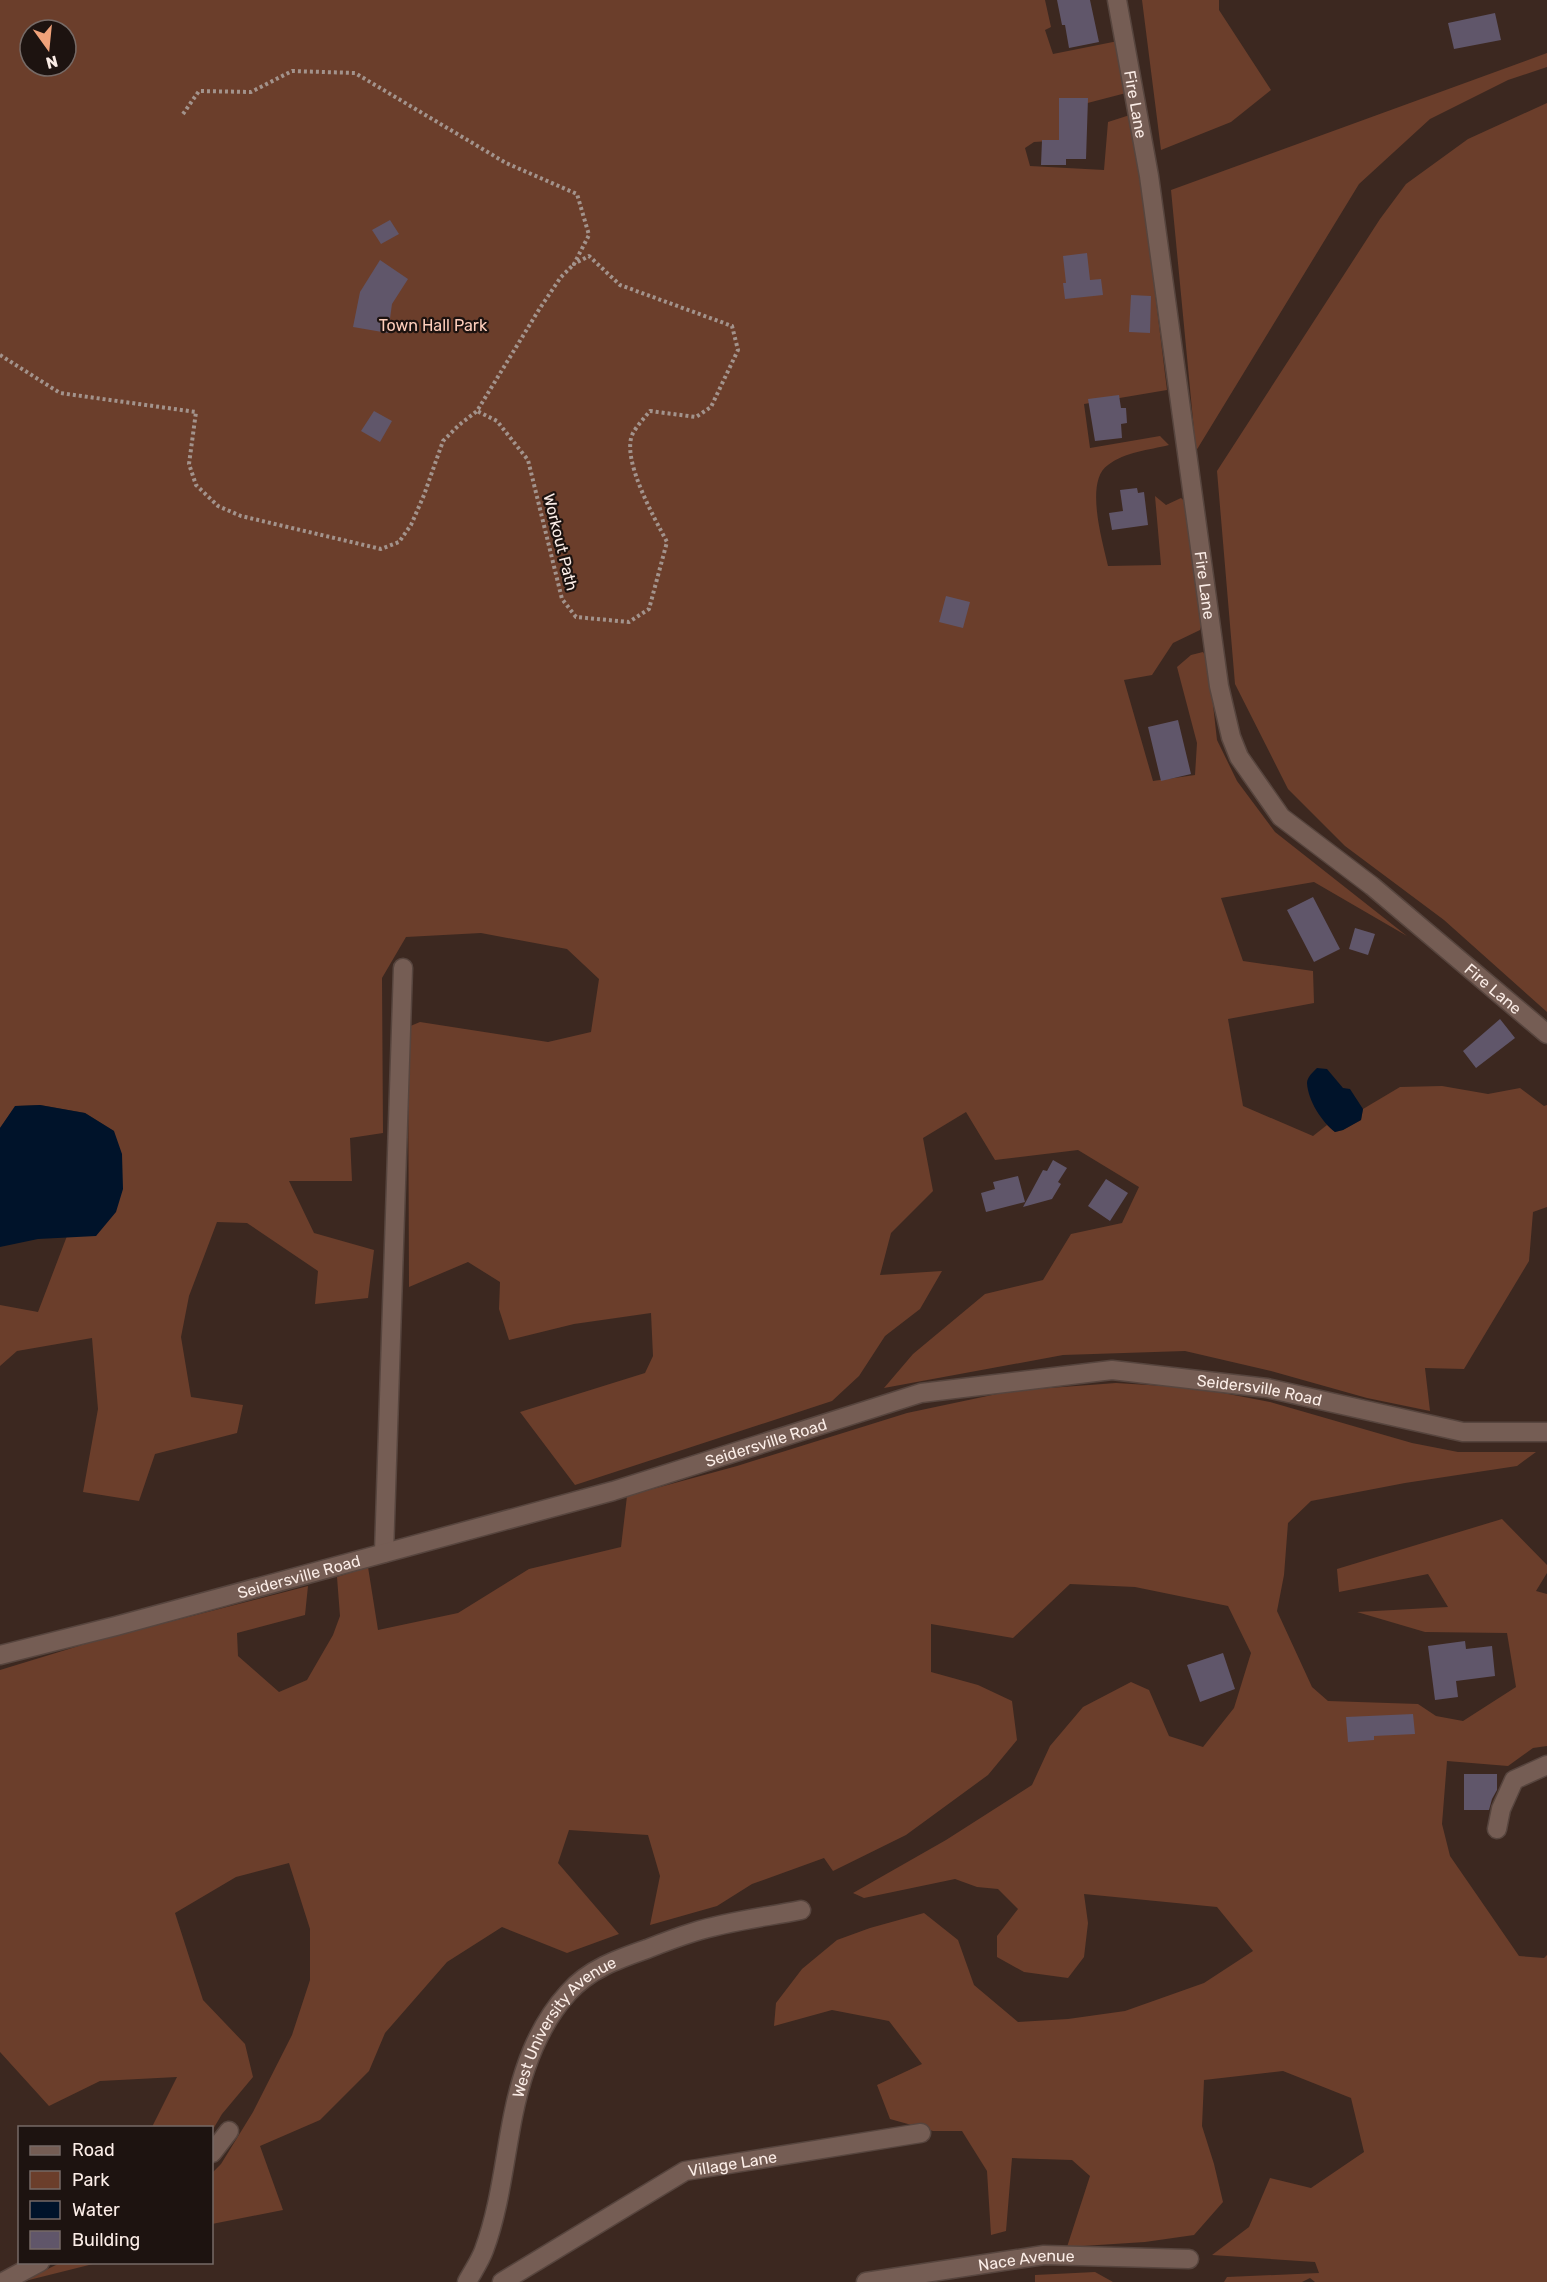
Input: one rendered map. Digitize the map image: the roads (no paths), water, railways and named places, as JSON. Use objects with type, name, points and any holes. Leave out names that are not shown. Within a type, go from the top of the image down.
[{"type":"street","name":"Fire Lane","points":[[1117,0],[1149,176],[1219,686],[1231,737],[1239,757],[1281,817],[1372,886],[1547,1034]]},
{"type":"street","points":[[384,1553],[403,968]]},
{"type":"street","name":"Seidersville Road","points":[[0,1655],[116,1626],[613,1491],[921,1393],[1112,1370],[1267,1388],[1463,1432],[1547,1432]]},
{"type":"street","points":[[1497,1829],[1501,1809],[1514,1780],[1547,1765]]},
{"type":"street","name":"West University Avenue","points":[[467,2282],[484,2250],[497,2204],[512,2117],[523,2075],[536,2040],[568,1992],[590,1973],[607,1964],[696,1931],[801,1910]]},
{"type":"street","points":[[213,2152],[229,2131]]},
{"type":"street","name":"Village Lane","points":[[502,2282],[684,2171],[921,2133]]},
{"type":"street","name":"Nace Avenue","points":[[866,2282],[1044,2255],[1189,2259]]},
{"type":"street","points":[[3,2282],[36,2264]]},
{"type":"water","points":[[1317,1068],[1327,1069],[1343,1088],[1350,1089],[1363,1109],[1361,1120],[1335,1132],[1325,1123],[1316,1110],[1308,1090],[1308,1079]]},
{"type":"water","points":[[40,1105],[85,1113],[114,1131],[122,1154],[123,1189],[116,1212],[96,1236],[38,1239],[0,1247],[0,1128],[15,1106]]},
{"type":"park label","name":"Town Hall Park","points":[[433,325]]}]
